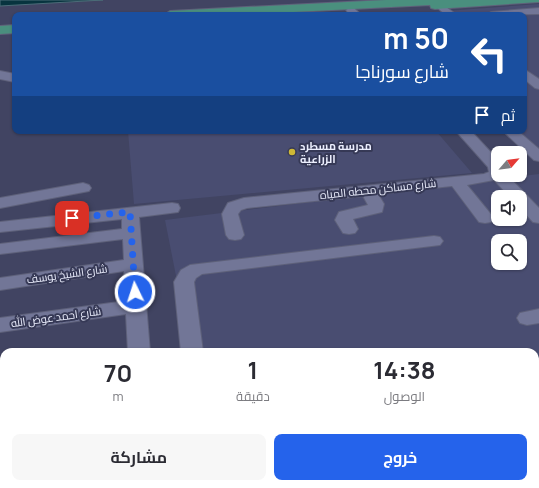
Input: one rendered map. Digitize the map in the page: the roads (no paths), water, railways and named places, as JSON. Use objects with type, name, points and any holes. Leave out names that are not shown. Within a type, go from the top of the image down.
[{"type":"main road","points":[[225,12],[451,0]]},
{"type":"main road","points":[[365,12],[440,5],[535,0]]},
{"type":"main road","points":[[0,25],[12,24]]},
{"type":"main road","points":[[0,30],[12,29]]},
{"type":"street","points":[[522,1],[539,10]]},
{"type":"street","points":[[440,5],[448,12]]},
{"type":"street","points":[[520,12],[539,10]]},
{"type":"street","points":[[0,75],[12,77]]},
{"type":"street","points":[[527,75],[539,85]]},
{"type":"street","points":[[466,134],[491,162]]},
{"type":"street","points":[[513,134],[539,157]]},
{"type":"street","name":"شارع مساكن محطه المياه","points":[[235,235],[230,214],[231,210],[238,205],[486,178],[491,176]]},
{"type":"street","points":[[456,181],[485,218]]},
{"type":"street","points":[[504,182],[512,190]]},
{"type":"street","points":[[0,203],[83,188]]},
{"type":"street","points":[[349,229],[344,220],[345,216],[376,208],[376,204],[368,190]]},
{"type":"street","points":[[527,206],[539,218]]},
{"type":"street","points":[[0,226],[172,208]]},
{"type":"street","points":[[130,212],[139,348]]},
{"type":"street","points":[[0,249],[131,233]]},
{"type":"street","points":[[192,348],[184,282],[188,274],[192,272],[202,268],[434,241]]},
{"type":"street","name":"شارع الشيخ يوسف","points":[[0,284],[133,264]]},
{"type":"street","name":"شارع احمد عوض الله","points":[[0,324],[136,306]]},
{"type":"place","name":"مدرسة مسطرد الزراعية","points":[[292,152]]}]
